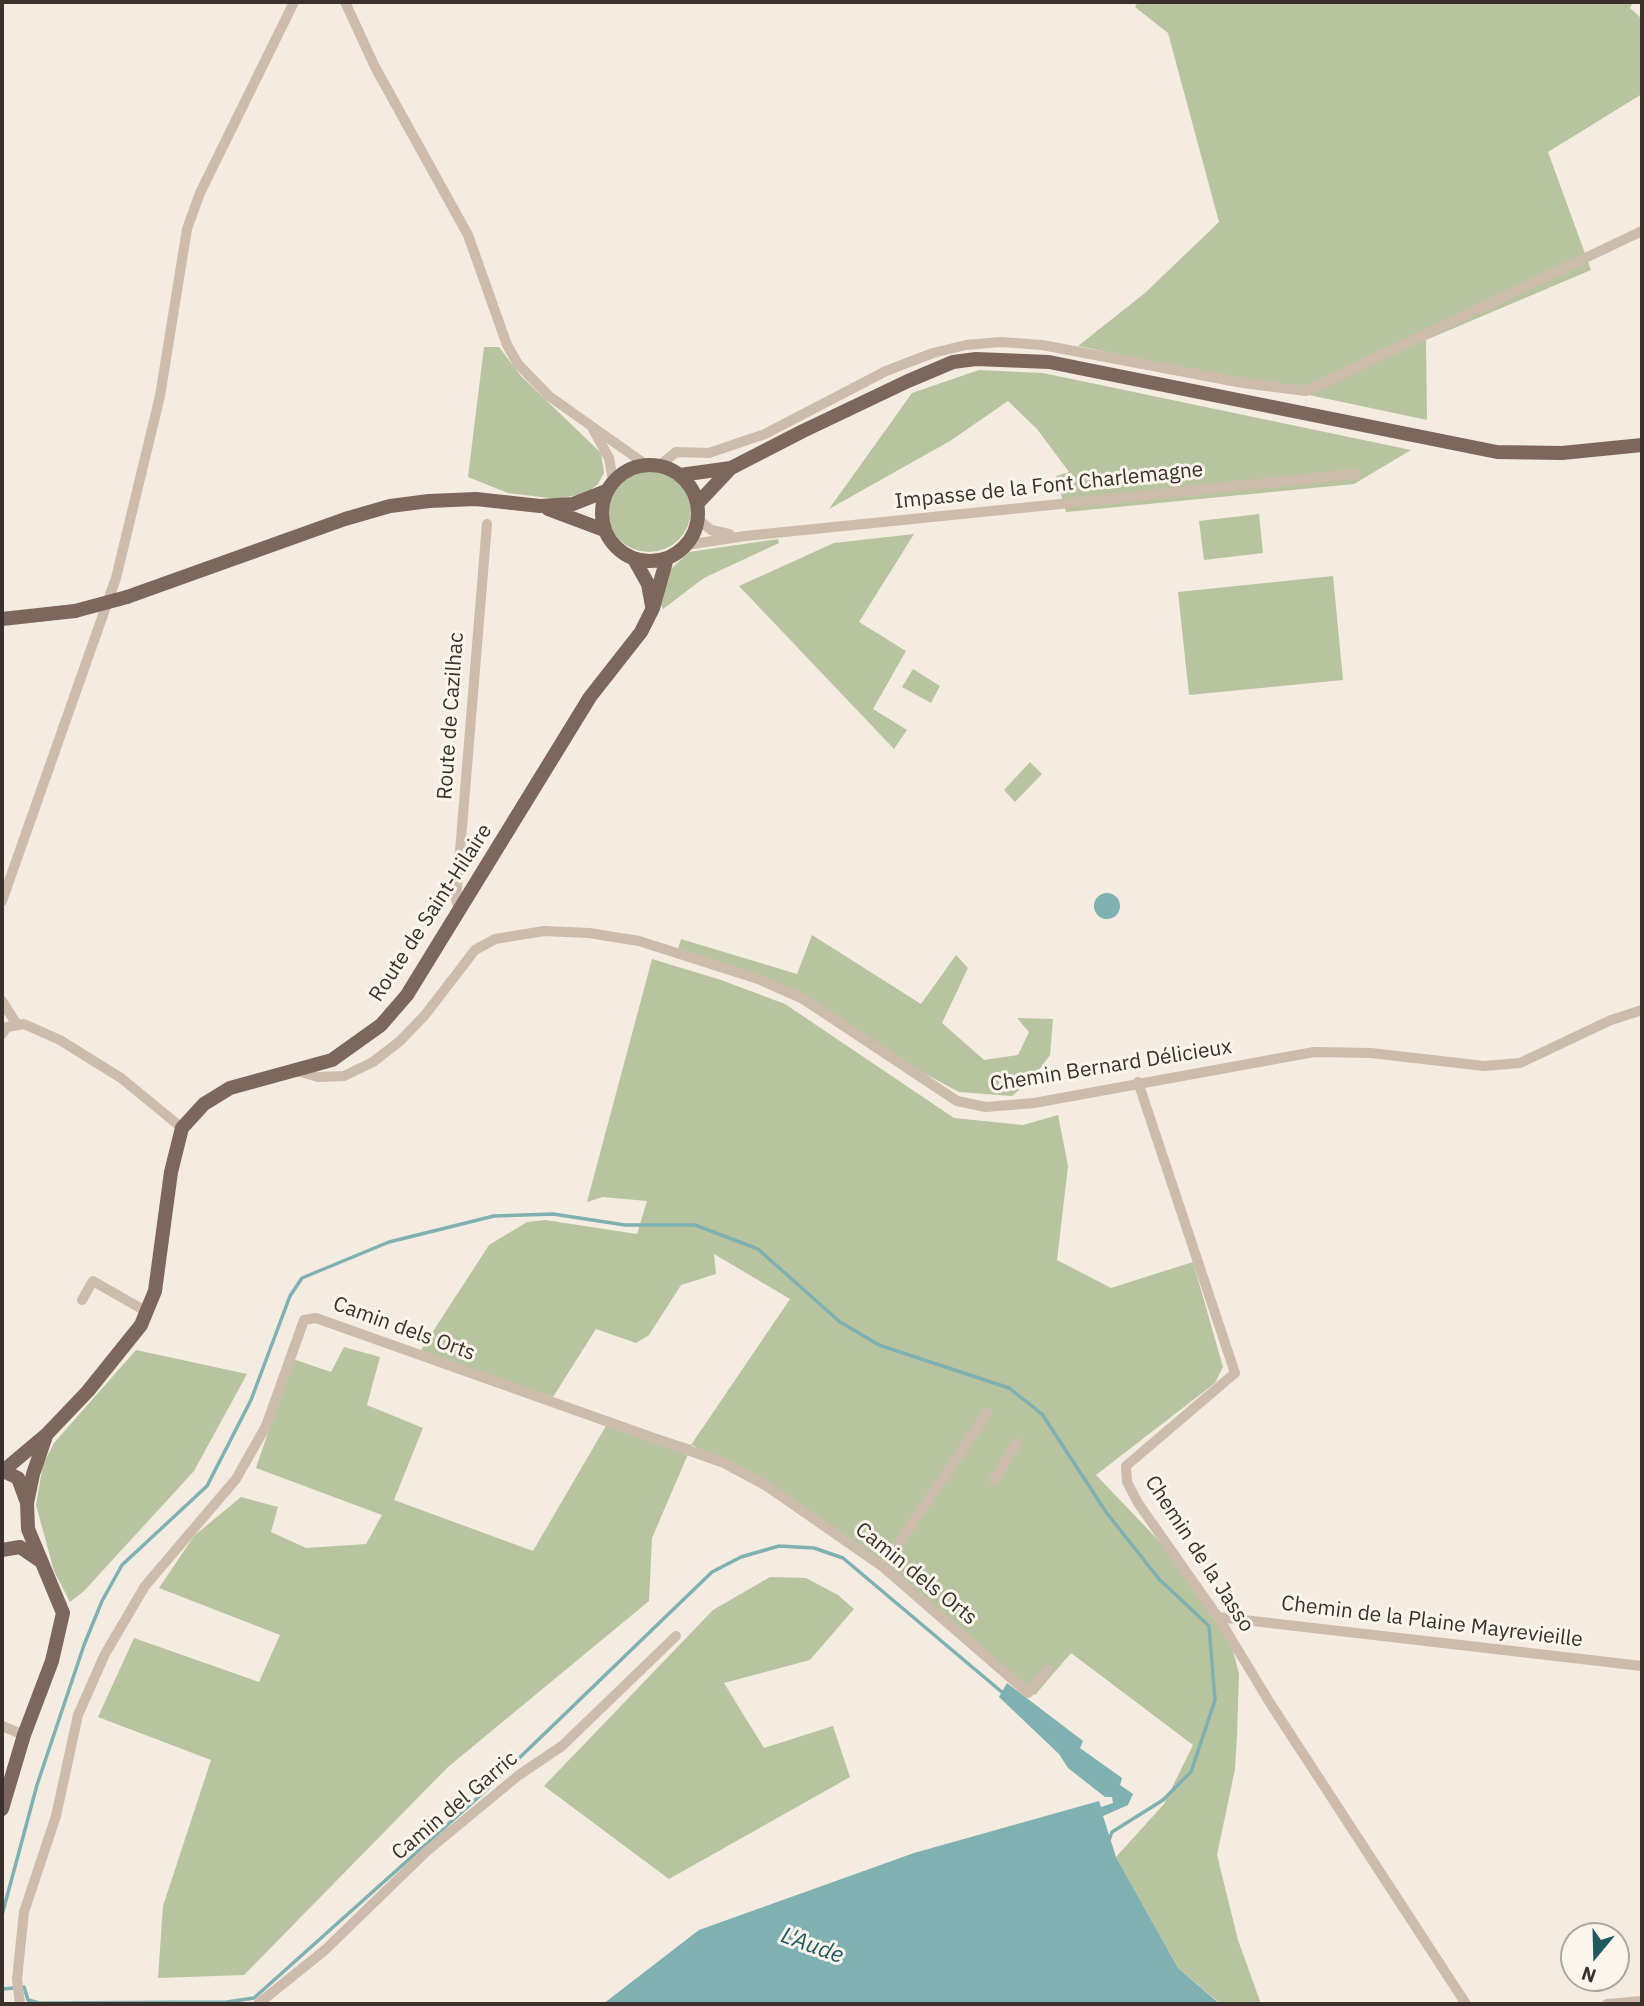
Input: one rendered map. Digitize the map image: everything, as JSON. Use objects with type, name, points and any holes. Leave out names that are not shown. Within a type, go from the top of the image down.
[{"type":"main road","points":[[680,475],[731,468],[908,381],[953,362],[976,359],[1049,362],[1497,452],[1562,453],[1642,445]]},
{"type":"main road","points":[[540,506],[573,503],[609,486],[626,470],[653,464],[680,475],[693,490],[698,519],[686,545],[667,558],[651,561],[634,559],[617,549],[604,530],[601,512],[609,486]]},
{"type":"main road","points":[[697,504],[731,468]]},
{"type":"main road","points":[[2,619],[75,611],[127,597],[345,519],[390,506],[429,500],[476,499],[540,506],[585,520],[604,530]]},
{"type":"main road","name":"Route de Saint-Hilaire","points":[[2,1471],[47,1434],[120,1353],[147,1312],[155,1291],[171,1172],[182,1128],[204,1104],[230,1088],[332,1060],[381,1026],[407,995],[590,697],[640,632],[653,608],[667,558]]},
{"type":"main road","points":[[634,559],[648,584],[653,608]]},
{"type":"main road","points":[[2,1809],[24,1735],[52,1661],[63,1613],[28,1529],[27,1503],[47,1434]]},
{"type":"main road","points":[[2,1471],[19,1470],[39,1455]]},
{"type":"main road","points":[[2,1471],[18,1478],[27,1503]]},
{"type":"main road","points":[[2,1550],[20,1547],[40,1561]]},
{"type":"street","points":[[2,901],[116,578],[160,396],[187,229],[200,193],[294,2]]},
{"type":"street","points":[[345,2],[375,66],[468,235],[513,355],[549,396],[591,427],[653,464],[676,452],[709,453],[765,434],[886,371],[933,353],[966,345],[1001,342],[1042,345],[1243,383],[1306,391],[1642,231]]},
{"type":"street","points":[[591,427],[609,458],[609,486]]},
{"type":"street","name":"Impasse de la Font Charlemagne","points":[[686,545],[745,536],[1356,474]]},
{"type":"street","points":[[698,519],[720,534],[745,536]]},
{"type":"street","name":"Route de Cazilhac","points":[[460,911],[456,900],[487,524]]},
{"type":"street","name":"Chemin Bernard Délicieux","points":[[294,1070],[318,1077],[344,1076],[373,1062],[425,1015],[475,950],[495,939],[544,931],[589,933],[639,941],[758,979],[803,999],[957,1101],[973,1106],[1011,1106],[1314,1052],[1371,1053],[1484,1066],[1520,1063],[1611,1020],[1642,1010]]},
{"type":"street","points":[[2,1001],[16,1023],[60,1040],[87,1055],[121,1078],[182,1128]]},
{"type":"street","points":[[2,1034],[16,1023]]},
{"type":"street","name":"Chemin de la Jasso","points":[[1138,1082],[1235,1373],[1126,1466],[1128,1482],[1138,1503],[1218,1617],[1270,1703],[1466,2004]]},
{"type":"street","points":[[82,1300],[93,1281],[147,1312]]},
{"type":"street","name":"Camin dels Orts","points":[[20,2004],[17,1980],[24,1912],[55,1816],[83,1703],[105,1654],[145,1587],[236,1479],[266,1426],[304,1320],[316,1318],[724,1464],[765,1485],[883,1567],[1028,1693],[1048,1670]]},
{"type":"street","points":[[883,1567],[987,1413]]},
{"type":"street","points":[[994,1480],[1017,1443]]},
{"type":"street","name":"Chemin de la Plaine Mayrevieille","points":[[1218,1617],[1642,1666]]},
{"type":"street","name":"Camin del Garric","points":[[258,2004],[325,1950],[427,1851],[519,1775],[562,1746],[676,1636]]},
{"type":"street","points":[[2,1726],[24,1735]]},
{"type":"street","points":[[1607,2004],[1642,2001]]},
{"type":"green space","points":[[1138,2],[1633,2],[1630,8],[1642,19],[1642,94],[1548,152],[1591,270],[1426,340],[1427,420],[1078,346],[1145,293],[1219,222],[1168,33],[1135,7]]},
{"type":"green space","points":[[484,347],[499,347],[521,376],[601,453],[604,473],[598,484],[587,493],[557,499],[508,493],[468,477]]},
{"type":"green space","points":[[979,370],[1043,373],[1411,450],[1354,484],[1066,512],[1056,476],[1069,472],[1037,429],[1008,401],[950,441],[829,509],[912,393]]},
{"type":"green space","points":[[649,468],[665,471],[679,480],[688,494],[691,510],[688,526],[679,540],[665,549],[649,552],[633,549],[619,540],[610,526],[607,510],[610,494],[619,480],[633,471]]},
{"type":"green space","points":[[1259,514],[1263,553],[1204,560],[1199,521]]},
{"type":"green space","points":[[914,534],[859,622],[906,651],[873,709],[907,730],[894,749],[739,586],[834,543]]},
{"type":"green space","points":[[778,539],[779,543],[704,578],[663,609],[660,603],[670,570],[689,552]]},
{"type":"green space","points":[[1333,576],[1343,680],[1189,695],[1178,592]]},
{"type":"green space","points":[[913,669],[940,686],[931,703],[902,687]]},
{"type":"green space","points":[[1030,762],[1042,774],[1015,802],[1004,790]]},
{"type":"green space","points":[[812,935],[921,1004],[956,955],[968,968],[942,1023],[984,1060],[1018,1055],[1029,1032],[1017,1018],[1053,1019],[1050,1055],[1033,1078],[1012,1096],[959,1092],[877,1048],[803,999],[677,952],[681,939],[797,974]]},
{"type":"green space","points":[[652,959],[721,980],[785,1004],[954,1118],[1023,1125],[1058,1115],[1068,1166],[1057,1260],[1111,1288],[1193,1262],[1223,1367],[1215,1383],[1096,1475],[1183,1566],[1227,1627],[1239,1674],[1237,1736],[1235,1769],[1217,1855],[1238,1940],[1261,2004],[1221,2004],[1178,1968],[1116,1857],[1164,1804],[1193,1745],[1071,1653],[1035,1695],[889,1566],[692,1445],[652,1538],[649,1601],[448,1767],[244,1975],[158,1978],[163,1906],[211,1760],[98,1717],[134,1638],[259,1682],[280,1635],[159,1588],[194,1536],[241,1497],[278,1507],[271,1532],[306,1548],[366,1544],[382,1515],[256,1468],[293,1359],[331,1372],[344,1347],[380,1357],[367,1405],[423,1428],[394,1500],[533,1551],[610,1419],[691,1445],[790,1299],[714,1254],[716,1274],[681,1285],[649,1335],[636,1343],[596,1329],[553,1397],[419,1353],[489,1245],[527,1222],[545,1220],[637,1234],[647,1201],[603,1197],[587,1202]]},
{"type":"green space","points":[[136,1350],[247,1374],[194,1471],[84,1591],[70,1602],[54,1571],[36,1505],[43,1464],[54,1443]]},
{"type":"green space","points":[[770,1577],[806,1578],[838,1595],[854,1609],[810,1660],[724,1683],[764,1748],[833,1726],[850,1777],[669,1879],[544,1786],[713,1610]]},
{"type":"water","points":[[1107,893],[1116,897],[1120,906],[1116,915],[1107,919],[1098,915],[1094,906],[1098,897]]},
{"type":"water","name":"L'Aude","points":[[1007,1683],[1083,1741],[1080,1748],[1122,1778],[1120,1785],[1133,1794],[1128,1805],[1103,1816],[1116,1857],[1178,1968],[1220,2004],[603,2004],[699,1930],[914,1853],[1099,1801],[1101,1807],[1113,1803],[1112,1797],[1105,1797],[1068,1768],[1059,1754],[999,1697]]},
{"type":"waterway","points":[[2,1915],[37,1785],[84,1645],[102,1601],[122,1565],[207,1486],[251,1400],[290,1296],[302,1278],[389,1242],[494,1216],[553,1214],[625,1225],[695,1225],[758,1249],[840,1322],[879,1345],[1009,1388],[1042,1414],[1106,1512],[1159,1579],[1209,1626],[1215,1700],[1191,1772],[1163,1800],[1112,1832],[1108,1843]]},
{"type":"waterway","points":[[2,1989],[24,1987],[28,2000],[39,2003],[227,2002],[254,1998],[483,1793],[712,1572],[741,1557],[779,1546],[814,1548],[843,1558],[1003,1693]]}]
